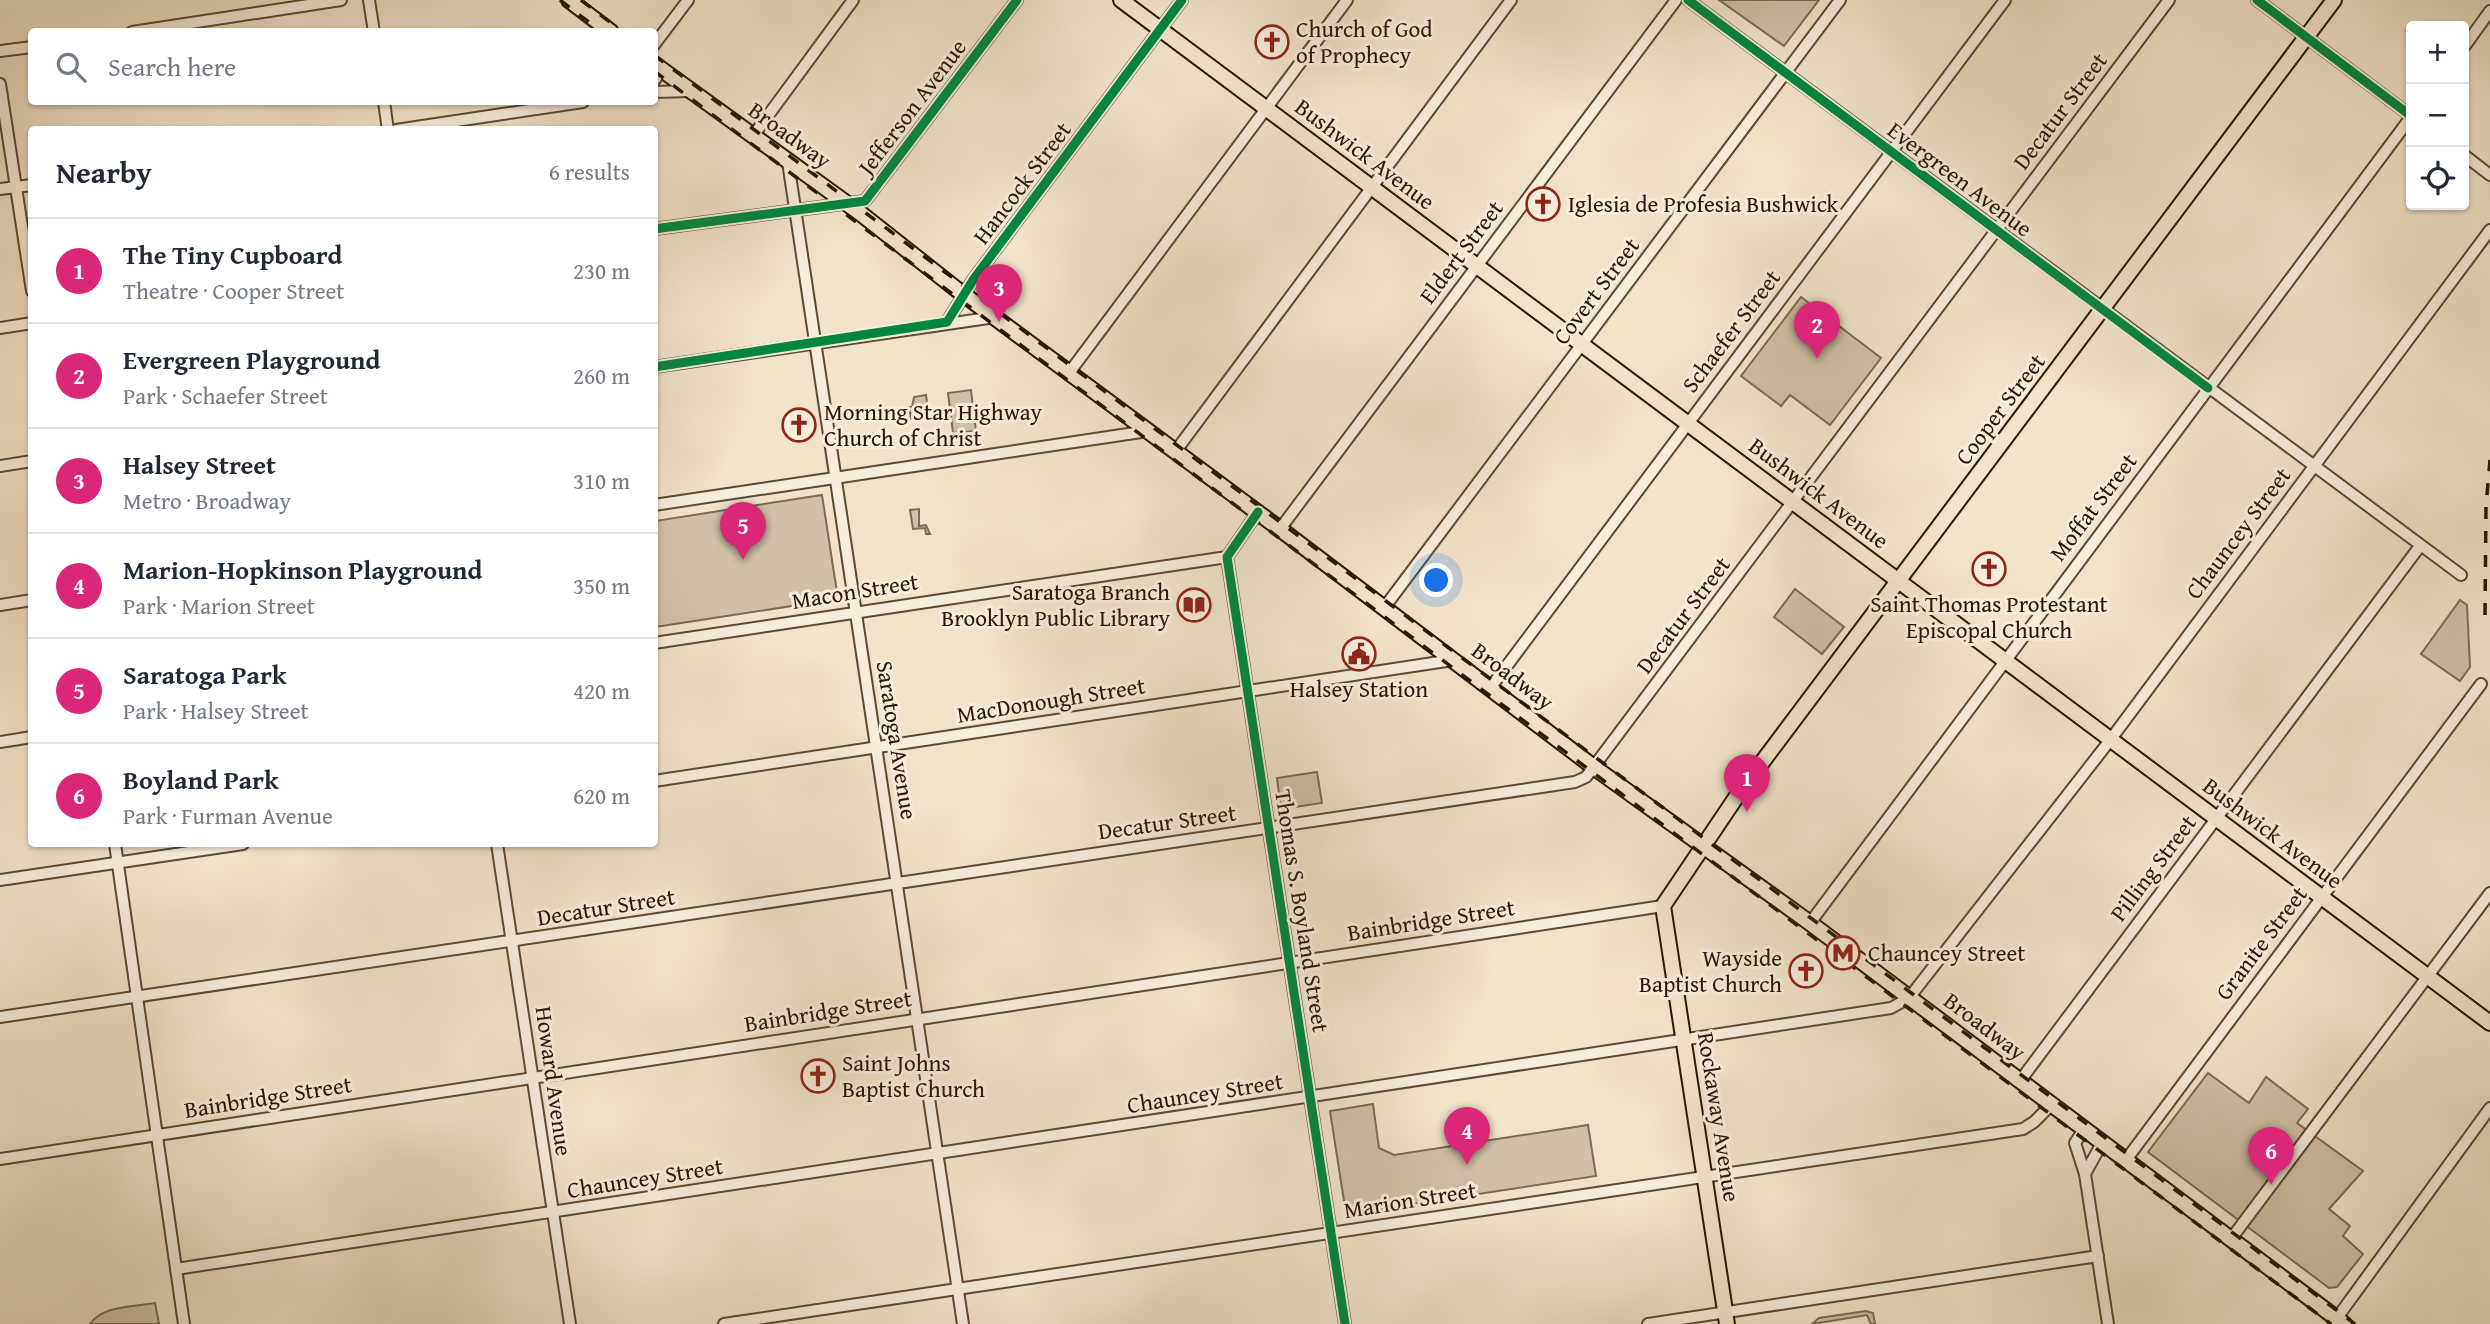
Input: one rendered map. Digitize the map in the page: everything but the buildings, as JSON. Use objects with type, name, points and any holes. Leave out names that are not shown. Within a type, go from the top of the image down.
[{"type":"main road","points":[[569,0],[606,28]]},
{"type":"main road","name":"Bushwick Avenue","points":[[1121,0],[2490,1023]]},
{"type":"main road","name":"Cooper Street","points":[[1704,846],[1739,793],[2334,0]]},
{"type":"main road","name":"Broadway","points":[[658,72],[691,91],[847,204],[964,296],[1258,512],[1595,768],[1810,923],[2341,1321]]},
{"type":"main road","points":[[1663,906],[1704,846]]},
{"type":"main road","name":"Rockaway Avenue","points":[[1663,906],[1726,1318]]},
{"type":"street","points":[[158,28],[341,0]]},
{"type":"street","points":[[369,0],[373,28]]},
{"type":"street","points":[[658,40],[688,0]]},
{"type":"street","points":[[753,136],[853,0]]},
{"type":"street","name":"Jefferson Avenue","points":[[658,228],[865,201],[1017,0]]},
{"type":"street","name":"Hancock Street","points":[[947,322],[1182,0]]},
{"type":"street","points":[[1069,373],[1347,0]]},
{"type":"street","points":[[1175,452],[1511,0]]},
{"type":"street","name":"Eldert Street","points":[[1280,529],[1676,0]]},
{"type":"street","name":"Evergreen Avenue","points":[[1688,0],[2461,575]]},
{"type":"street","name":"Covert Street","points":[[1384,608],[1840,0]]},
{"type":"street","name":"Schaefer Street","points":[[1491,687],[2005,0]]},
{"type":"street","name":"Decatur Street","points":[[0,1017],[1575,782],[1595,768],[2169,0]]},
{"type":"street","points":[[2257,0],[2406,113]]},
{"type":"street","points":[[2469,40],[2490,11]]},
{"type":"street","points":[[0,51],[28,48]]},
{"type":"street","points":[[0,84],[28,265]]},
{"type":"street","points":[[658,92],[691,91]]},
{"type":"street","points":[[384,105],[387,126]]},
{"type":"street","points":[[423,126],[563,105]]},
{"type":"street","name":"Moffat Street","points":[[1810,923],[2406,124]]},
{"type":"street","points":[[2469,159],[2490,175]]},
{"type":"street","name":"Saratoga Avenue","points":[[788,162],[963,1324]]},
{"type":"street","points":[[0,189],[28,186]]},
{"type":"street","name":"Chauncey Street","points":[[176,1269],[1684,1042],[1891,1008],[1909,998],[2110,739],[2490,230]]},
{"type":"street","points":[[658,366],[995,317]]},
{"type":"street","points":[[0,328],[28,324]]},
{"type":"street","points":[[658,504],[1148,431]]},
{"type":"street","points":[[0,466],[28,462]]},
{"type":"street","points":[[1227,557],[1258,512]]},
{"type":"street","name":"Pilling Street","points":[[2020,1081],[2420,546]]},
{"type":"street","name":"Macon Street","points":[[658,642],[1227,557]]},
{"type":"street","name":"Thomas S. Boyland Street","points":[[1227,557],[1250,691],[1345,1324]]},
{"type":"street","points":[[0,605],[28,601]]},
{"type":"street","name":"MacDonough Street","points":[[658,780],[1453,660]]},
{"type":"street","name":"Granite Street","points":[[2126,1160],[2481,684]]},
{"type":"street","points":[[0,742],[28,738]]},
{"type":"street","points":[[115,847],[184,1324]]},
{"type":"street","points":[[0,880],[223,847]]},
{"type":"street","name":"Howard Avenue","points":[[497,847],[570,1324]]},
{"type":"street","points":[[2231,1239],[2490,892]]},
{"type":"street","name":"Bainbridge Street","points":[[0,1159],[1663,906]]},
{"type":"street","name":"Marion Street","points":[[724,1324],[2023,1129],[2051,1105]]},
{"type":"street","points":[[2341,1321],[2490,1108]]},
{"type":"street","points":[[2084,1129],[2075,1143],[2085,1174],[2108,1324]]},
{"type":"street","points":[[2085,1174],[2102,1143]]},
{"type":"street","points":[[1648,1324],[1726,1318],[2098,1256]]},
{"type":"shaded area","points":[[1719,0],[1819,0],[1784,46]]},
{"type":"shaded area","points":[[1801,297],[1881,358],[1830,425],[1790,395],[1781,406],[1741,376]]},
{"type":"shaded area","points":[[971,390],[976,431],[953,433],[948,393]]},
{"type":"shaded area","points":[[926,395],[929,417],[911,419],[909,407],[912,407],[914,397]]},
{"type":"shaded area","points":[[822,495],[838,599],[658,627],[658,521]]},
{"type":"shaded area","points":[[919,509],[919,526],[926,525],[930,534],[926,534],[925,528],[913,529],[910,510]]},
{"type":"shaded area","points":[[1795,589],[1844,627],[1822,654],[1774,617]]},
{"type":"shaded area","points":[[2460,600],[2467,605],[2470,667],[2460,681],[2421,654]]},
{"type":"shaded area","points":[[1317,772],[1322,803],[1281,809],[1277,778]]},
{"type":"shaded area","points":[[2208,1073],[2249,1103],[2266,1077],[2308,1109],[2297,1123],[2363,1171],[2329,1209],[2350,1226],[2343,1236],[2363,1254],[2337,1287],[2329,1288],[2148,1152]]},
{"type":"shaded area","points":[[1373,1104],[1379,1148],[1394,1155],[1588,1125],[1596,1176],[1346,1214],[1330,1111]]},
{"type":"shaded area","points":[[155,1303],[159,1324],[90,1324],[111,1310]]},
{"type":"shaded area","points":[[1866,1311],[1873,1313],[1875,1324],[1871,1324],[1867,1315],[1812,1324],[1819,1318]]},
{"type":"railway","points":[[560,0],[597,28]]},
{"type":"railway","points":[[581,0],[618,28]]},
{"type":"railway","points":[[658,58],[2355,1324]]},
{"type":"railway","points":[[658,74],[2331,1324]]},
{"type":"railway","points":[[2485,615],[2486,506],[2490,460]]},
{"type":"cycle path","points":[[658,228],[865,201],[1017,0]]},
{"type":"cycle path","points":[[658,366],[947,322],[973,280],[1182,0]]},
{"type":"cycle path","points":[[1688,0],[2208,388]]},
{"type":"cycle path","points":[[2257,0],[2406,112]]},
{"type":"cycle path","points":[[1258,512],[1227,557],[1345,1324]]},
{"type":"place","name":"Church of God of Prophecy","points":[[1272,42]]},
{"type":"place","name":"Iglesia de Profesia Bushwick","points":[[1543,204]]},
{"type":"place","name":"Halsey Street","points":[[999,322]]},
{"type":"place","name":"Evergreen Playground","points":[[1817,359]]},
{"type":"place","name":"Morning Star Highway Church of Christ","points":[[799,425]]},
{"type":"place","name":"Saratoga Park","points":[[743,560]]},
{"type":"place","name":"Saint Thomas Protestant Episcopal Church","points":[[1989,569]]},
{"type":"place","name":"Saratoga Branch Brooklyn Public Library","points":[[1194,605]]},
{"type":"place","name":"Halsey Station","points":[[1359,654]]},
{"type":"place","name":"The Tiny Cupboard","points":[[1747,812]]},
{"type":"place","name":"Chauncey Street","points":[[1843,953]]},
{"type":"place","name":"Wayside Baptist Church","points":[[1806,971]]},
{"type":"place","name":"Saint Johns Baptist Church","points":[[818,1076]]},
{"type":"place","name":"Marion-Hopkinson Playground","points":[[1467,1165]]},
{"type":"place","name":"Boyland Park","points":[[2271,1185]]}]
